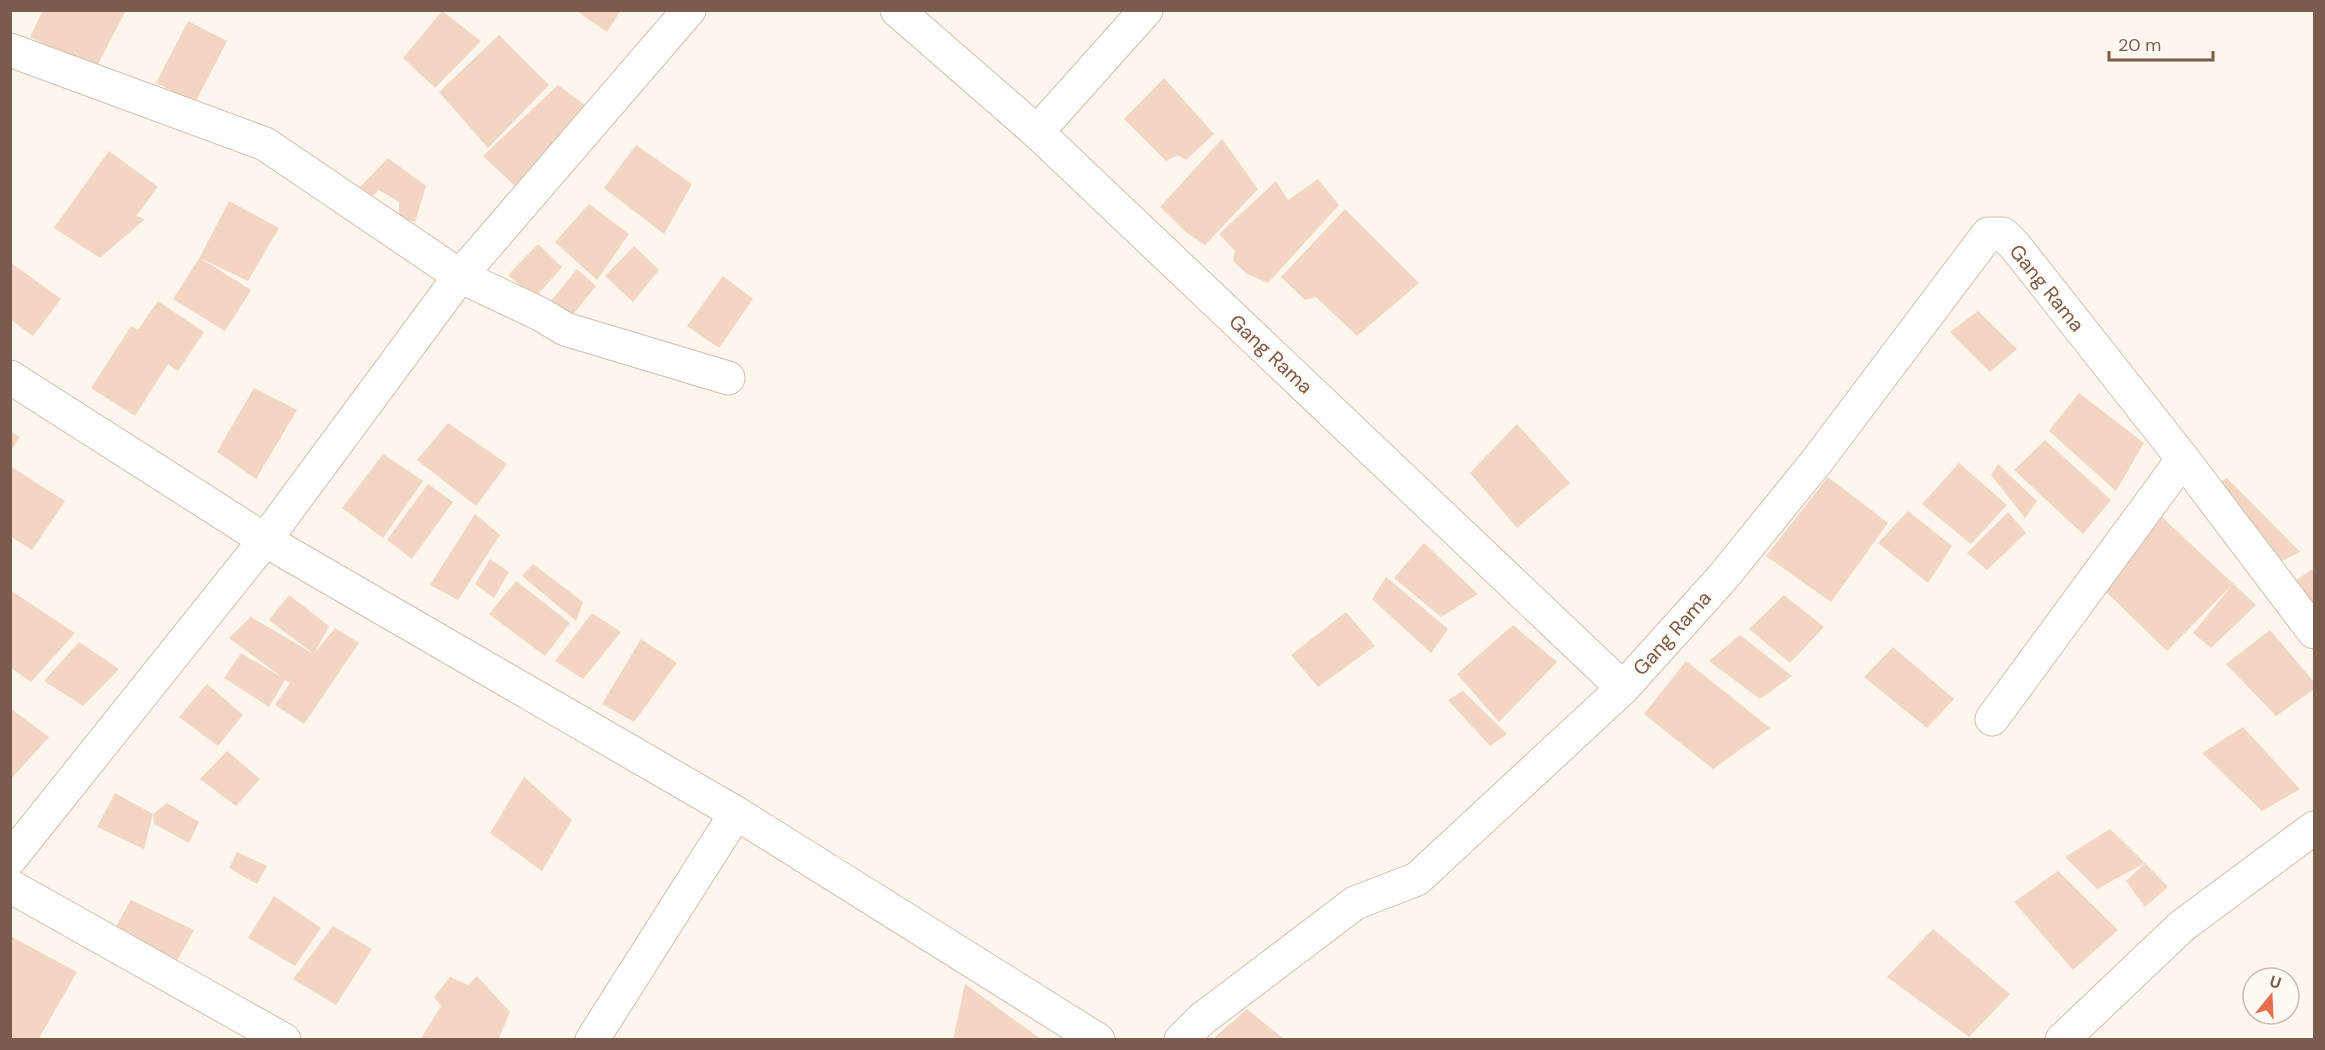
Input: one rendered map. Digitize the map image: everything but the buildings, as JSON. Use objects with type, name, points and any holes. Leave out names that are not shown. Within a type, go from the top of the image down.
[{"type":"street","points":[[10,859],[265,540],[460,276],[689,10]]},
{"type":"street","name":"Gang Rama","points":[[897,10],[1036,132],[1623,688],[1723,576],[1817,461],[1988,234],[2003,234],[2015,246],[2183,459],[2314,632]]},
{"type":"street","points":[[1036,132],[1146,10]]},
{"type":"street","points":[[10,50],[264,144],[460,276],[542,315],[565,329],[728,378]]},
{"type":"street","points":[[10,377],[265,540],[736,813],[1098,1040]]},
{"type":"street","points":[[1992,719],[2183,459]]},
{"type":"street","points":[[1181,1040],[1202,1019],[1355,903],[1417,879],[1623,688]]},
{"type":"street","points":[[592,1040],[736,813]]},
{"type":"street","points":[[2062,1040],[2182,926],[2314,828]]},
{"type":"street","points":[[10,886],[284,1040]]}]
